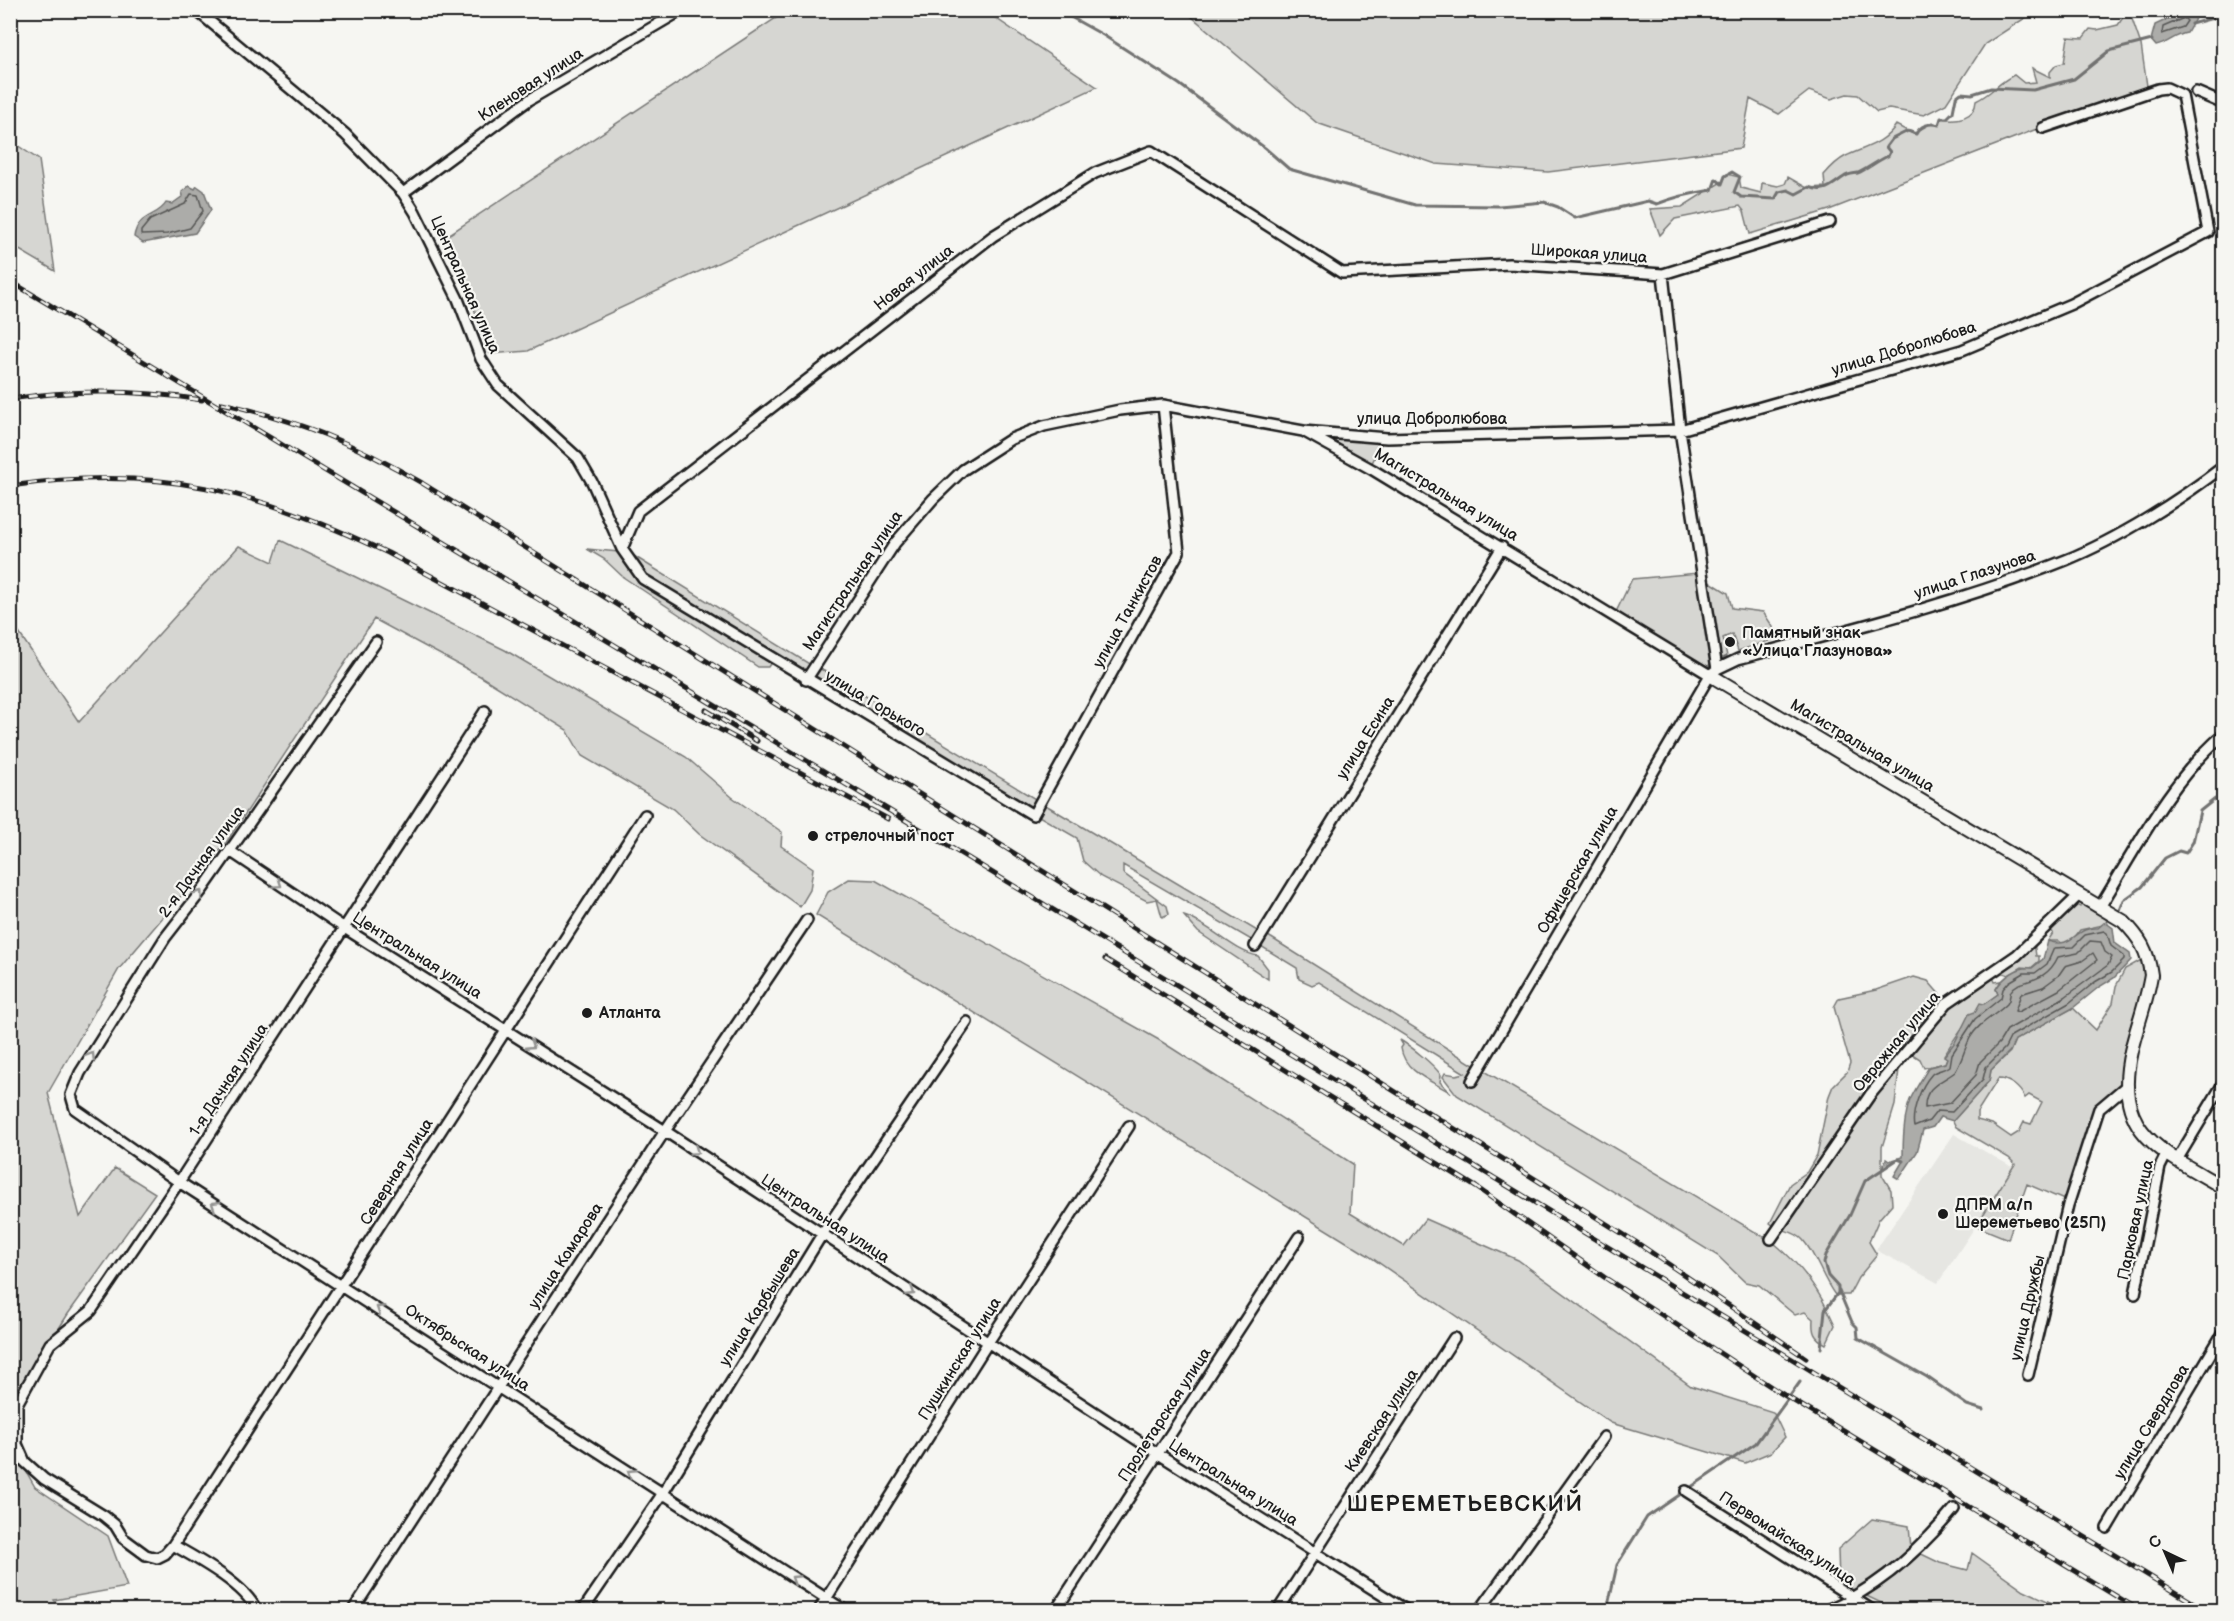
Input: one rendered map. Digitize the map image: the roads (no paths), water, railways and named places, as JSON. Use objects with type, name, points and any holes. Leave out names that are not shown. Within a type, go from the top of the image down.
[{"type":"street","name":"Центральная улица","points":[[196,10],[345,134],[403,193],[415,212],[458,299],[481,359],[498,385],[578,458],[592,482],[622,549]]},
{"type":"street","name":"Кленовая улица","points":[[403,193],[529,100],[682,10]]},
{"type":"street","name":"улица Добролюбова","points":[[1303,431],[1387,438],[1680,430],[1962,350],[2071,304],[2208,232],[2182,95],[2167,88],[2158,88],[2043,128]]},
{"type":"street","points":[[2196,93],[2223,104]]},
{"type":"street","name":"Новая улица","points":[[622,549],[638,511],[993,236],[1095,173],[1150,151],[1264,223]]},
{"type":"street","points":[[1663,274],[1830,222]]},
{"type":"street","name":"Широкая улица","points":[[1264,223],[1342,273],[1509,264],[1663,274],[1680,430],[1713,672]]},
{"type":"street","name":"Магистральная улица","points":[[806,680],[895,543],[933,499],[963,470],[1011,439],[1044,426],[1120,410],[1163,405],[1303,431],[1713,672],[2079,896],[2118,916],[2135,933],[2149,956],[2151,975],[2147,1000],[2131,1051],[2125,1087]]},
{"type":"street","name":"улица Танкистов","points":[[1033,815],[1179,552],[1163,405]]},
{"type":"street","name":"улица Глазунова","points":[[1713,672],[1738,658],[1925,608],[2067,560],[2114,537],[2223,466]]},
{"type":"street","name":"улица Есина","points":[[1255,946],[1502,547]]},
{"type":"street","name":"улица Горького","points":[[622,549],[643,579],[806,680],[1033,815]]},
{"type":"street","name":"2-я Дачная улица","points":[[75,1109],[71,1095],[80,1073],[165,938],[230,851],[376,642]]},
{"type":"street","name":"Офицерская улица","points":[[1472,1081],[1713,672]]},
{"type":"street","name":"1-я Дачная улица","points":[[172,1545],[165,1554],[157,1558],[146,1555],[123,1538],[115,1524],[44,1479],[25,1462],[17,1444],[16,1404],[50,1344],[91,1311],[179,1182],[346,929],[485,711]]},
{"type":"street","points":[[2101,908],[2147,829],[2190,765],[2223,734]]},
{"type":"street","name":"Северная улица","points":[[172,1545],[343,1285],[645,815]]},
{"type":"street","name":"Центральная улица","points":[[230,851],[346,929],[665,1131],[822,1236],[1406,1611]]},
{"type":"street","name":"Овражная улица","points":[[1771,1239],[1870,1095],[1947,1003],[2018,955],[2079,896]]},
{"type":"street","name":"улица Комарова","points":[[353,1611],[665,1131],[807,920]]},
{"type":"street","name":"улица Карбышева","points":[[583,1611],[663,1493],[822,1236],[967,1022]]},
{"type":"street","name":"Парковая улица","points":[[2135,1294],[2160,1167],[2172,1156],[2223,1082]]},
{"type":"street","points":[[2125,1087],[2128,1106],[2138,1126],[2172,1156],[2223,1188]]},
{"type":"street","name":"улица Дружбы","points":[[2028,1375],[2068,1205],[2099,1109],[2125,1087]]},
{"type":"street","name":"Октябрьская улица","points":[[75,1109],[179,1182],[343,1285],[844,1611]]},
{"type":"street","name":"Пушкинская улица","points":[[819,1611],[988,1341],[1128,1126]]},
{"type":"street","name":"Пролетарская улица","points":[[1056,1611],[1299,1237]]},
{"type":"street","name":"улица Свердлова","points":[[2107,1528],[2223,1330]]},
{"type":"street","name":"Киевская улица","points":[[1278,1611],[1454,1338]]},
{"type":"street","points":[[1480,1611],[1604,1437]]},
{"type":"street","name":"Первомайская улица","points":[[1686,1491],[1872,1611]]},
{"type":"street","points":[[1827,1611],[1853,1599],[1898,1564],[1954,1509]]},
{"type":"street","points":[[172,1545],[203,1562],[252,1600],[256,1611]]},
{"type":"water","points":[[2185,11],[2197,15],[2187,33],[2156,46],[2151,40],[2155,25]]},
{"type":"water","points":[[189,186],[195,189],[197,186],[204,191],[211,210],[195,233],[143,243],[134,237],[143,220],[166,203],[172,204],[183,196],[182,192]]},
{"type":"water","points":[[2105,922],[2113,928],[2115,943],[2130,954],[2131,960],[2114,978],[2073,1008],[2015,1040],[2010,1051],[1991,1070],[1989,1081],[1953,1121],[1940,1117],[1933,1127],[1923,1130],[1917,1152],[1899,1179],[1894,1176],[1903,1161],[1898,1159],[1881,1171],[1886,1159],[1889,1161],[1903,1157],[1905,1121],[1910,1100],[1929,1067],[1945,1063],[1947,1058],[1944,1056],[1955,1042],[1969,1014],[1975,1012],[1980,1003],[1984,1004],[1998,994],[1996,989],[2007,977],[2021,969],[2032,968],[2043,959],[2048,941],[2057,943],[2069,940],[2084,930],[2098,928]]},
{"type":"waterway","points":[[1058,10],[1103,35],[1179,84],[1265,148],[1289,169],[1415,205],[1499,206],[1544,202],[1558,207],[1575,218],[1648,201],[1657,204],[1712,190],[1716,179],[1722,184],[1725,176],[1732,172],[1740,177],[1734,192],[1741,197],[1775,199],[1779,192],[1788,190],[1796,194],[1809,187],[1824,189],[1888,156],[1890,152],[1886,147],[1892,139],[1908,131],[1916,134],[1928,124],[1939,125],[1941,118],[1947,118],[1953,112],[1956,97],[1961,93],[1972,94],[1991,88],[2033,90],[2074,79],[2109,51],[2152,40]]},
{"type":"waterway","points":[[2191,24],[2224,15]]},
{"type":"waterway","points":[[2118,915],[2124,900],[2142,887],[2165,858],[2179,851],[2186,853],[2193,842],[2200,811],[2215,799],[2219,806],[2224,804]]},
{"type":"waterway","points":[[1821,1348],[1825,1310],[1838,1293],[1838,1287],[1828,1276],[1824,1263],[1826,1255],[1850,1215],[1865,1181],[1898,1159],[1903,1161]]},
{"type":"waterway","points":[[1839,1291],[1852,1322],[1857,1327],[1858,1338],[1927,1377],[1967,1405],[1983,1410]]},
{"type":"waterway","points":[[1607,1610],[1617,1565],[1647,1517],[1756,1443],[1800,1382]]},
{"type":"railway","points":[[10,281],[940,841],[2205,1610]]},
{"type":"railway","points":[[10,399],[106,392],[154,394],[202,400]]},
{"type":"railway","points":[[222,403],[276,417],[325,435],[373,456],[422,483],[1639,1244],[1806,1358]]},
{"type":"railway","points":[[10,486],[64,480],[114,478],[160,481],[249,498],[294,513],[388,553],[888,819]]},
{"type":"railway","points":[[706,710],[757,741]]},
{"type":"railway","points":[[1105,959],[1476,1187],[1604,1277],[1779,1392],[2139,1610]]},
{"type":"place","name":"Памятный знак «Улица Глазунова»","points":[[1730,642]]},
{"type":"place","name":"стрелочный пост","points":[[813,836]]},
{"type":"place","name":"Атланта","points":[[587,1013]]},
{"type":"place","name":"ДПРМ а/п Шереметьево (25П)","points":[[1943,1214]]},
{"type":"district","name":"ШЕРЕМЕТЬЕВСКИЙ","points":[[1465,1504]]}]
